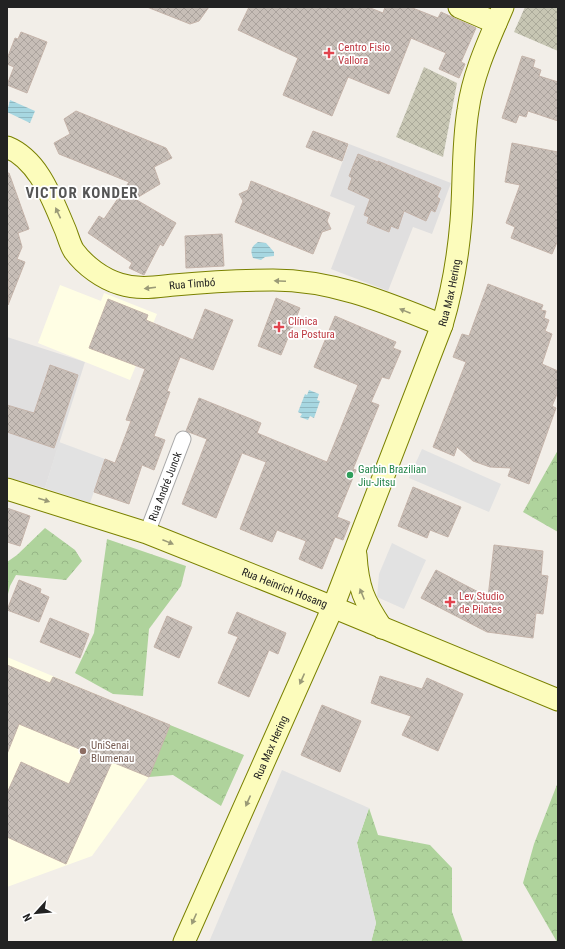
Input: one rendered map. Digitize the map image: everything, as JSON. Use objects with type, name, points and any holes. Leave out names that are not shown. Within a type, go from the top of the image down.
[{"type":"main road","points":[[458,7],[500,15]]},
{"type":"main road","name":"Rua Max Hering","points":[[184,942],[333,607],[442,325],[448,304],[456,262],[461,222],[463,142],[468,108],[474,76],[500,15]]},
{"type":"main road","name":"Rua Timbó","points":[[7,147],[27,160],[47,189],[74,251],[97,274],[120,284],[142,289],[172,285],[244,281],[305,281],[342,288],[382,301],[442,325]]},
{"type":"main road","name":"Rua Heinrich Hosang","points":[[7,489],[146,533],[333,607],[558,700]]},
{"type":"main road","name":"Rua Max Hering","points":[[355,552],[361,591],[368,608],[382,628]]},
{"type":"street","name":"Rua André Junck","points":[[146,533],[183,439]]},
{"type":"shaded area","points":[[525,7],[558,7],[558,51],[514,32]]},
{"type":"shaded area","points":[[424,67],[457,83],[443,157],[396,137]]},
{"type":"shaded area","points":[[349,144],[451,183],[432,234],[413,227],[388,291],[331,269],[355,206],[330,196]]},
{"type":"shaded area","points":[[60,285],[101,301],[104,293],[157,314],[130,380],[38,343]]},
{"type":"shaded area","points":[[7,337],[85,362],[45,488],[7,477]]},
{"type":"shaded area","points":[[59,442],[105,459],[90,503],[45,488]]},
{"type":"shaded area","points":[[422,449],[501,484],[489,512],[409,478]]},
{"type":"shaded area","points":[[392,543],[426,560],[404,609],[377,597],[379,574]]},
{"type":"shaded area","name":"UniSenai Blumenau","points":[[7,657],[170,725],[149,777],[92,856],[7,887]]},
{"type":"shaded area","points":[[282,770],[369,808],[357,843],[376,923],[371,942],[209,942]]},
{"type":"green space","points":[[558,450],[558,532],[523,512]]},
{"type":"green space","points":[[45,528],[75,550],[82,561],[66,580],[16,575],[10,586],[7,598],[7,562],[17,555]]},
{"type":"green space","points":[[107,539],[186,566],[181,586],[149,629],[143,696],[113,694],[75,673],[94,633]]},
{"type":"green space","points":[[170,725],[244,755],[221,806],[173,775],[149,777]]},
{"type":"green space","points":[[558,782],[557,942],[523,883],[534,844]]},
{"type":"green space","points":[[369,808],[378,835],[430,845],[452,868],[452,912],[463,942],[371,942],[376,923],[357,843]]},
{"type":"water","points":[[10,100],[35,111],[30,123],[7,112]]},
{"type":"water","points":[[258,242],[266,243],[274,252],[274,256],[265,257],[261,260],[253,258],[252,249]]},
{"type":"water","points":[[309,390],[319,394],[317,400],[320,401],[314,418],[310,416],[308,420],[300,417],[302,414],[298,412],[305,394],[307,395]]},
{"type":"building","points":[[147,7],[209,7],[199,21],[190,24]]},
{"type":"building","points":[[249,7],[368,7],[383,13],[385,7],[410,7],[438,18],[441,12],[476,28],[461,62],[465,64],[459,78],[439,69],[446,53],[411,38],[389,94],[348,77],[332,116],[283,95],[298,58],[238,30]]},
{"type":"building","points":[[21,32],[47,42],[27,93],[7,85],[14,67],[7,64],[7,59],[15,38],[18,39]]},
{"type":"building","points":[[522,56],[535,60],[533,67],[541,70],[539,76],[558,82],[558,121],[528,111],[526,117],[519,115],[516,123],[502,118]]},
{"type":"building","points":[[76,111],[166,148],[172,158],[154,167],[160,184],[135,199],[176,223],[163,246],[160,244],[144,275],[129,268],[132,263],[88,233],[99,216],[104,219],[129,182],[59,154],[54,143],[70,134],[64,119]]},
{"type":"building","points":[[313,131],[348,144],[342,161],[306,147]]},
{"type":"building","points":[[512,143],[558,152],[558,240],[552,254],[511,238],[515,227],[506,223],[520,185],[505,182]]},
{"type":"building","points":[[358,154],[441,188],[437,197],[440,199],[435,212],[431,210],[426,221],[404,211],[398,229],[391,226],[389,232],[367,223],[369,217],[364,215],[370,199],[348,189],[352,178],[349,176]]},
{"type":"building","points":[[7,173],[9,173],[29,229],[18,233],[22,247],[17,259],[25,262],[8,305]]},
{"type":"building","points":[[251,181],[330,213],[327,221],[331,229],[322,232],[313,254],[235,222],[243,201],[239,194],[248,190]]},
{"type":"building","points":[[222,234],[224,266],[186,268],[185,236]]},
{"type":"building","points":[[488,284],[543,305],[541,310],[546,311],[544,318],[549,320],[545,331],[552,334],[542,364],[558,371],[558,392],[552,406],[556,408],[529,484],[508,476],[511,468],[490,467],[473,461],[457,447],[454,456],[433,447],[466,362],[453,357],[462,334],[469,336]]},
{"type":"building","name":"Clínica da Postura","points":[[276,298],[300,308],[281,355],[258,346]]},
{"type":"building","points":[[108,299],[148,315],[146,320],[193,340],[205,309],[233,320],[213,370],[180,357],[167,391],[170,392],[154,436],[165,440],[154,470],[142,465],[129,504],[94,492],[105,459],[115,463],[131,421],[126,420],[145,369],[89,348]]},
{"type":"building","points":[[335,316],[396,342],[393,348],[401,351],[389,379],[382,377],[371,402],[379,405],[353,469],[356,470],[337,517],[350,522],[343,540],[335,537],[322,569],[299,559],[306,541],[277,530],[272,542],[240,529],[266,462],[242,453],[216,518],[182,504],[207,439],[186,431],[199,398],[261,423],[257,433],[327,462],[358,385],[314,367]]},
{"type":"building","points":[[50,365],[78,375],[54,448],[7,432],[7,405],[34,413]]},
{"type":"building","points":[[413,487],[461,507],[448,537],[430,530],[427,538],[398,526]]},
{"type":"building","points":[[7,508],[30,516],[20,546],[7,542]]},
{"type":"building","points":[[494,545],[543,551],[541,575],[548,576],[543,614],[536,613],[533,638],[487,632],[421,598],[436,570],[488,597]]},
{"type":"building","points":[[19,580],[41,589],[40,593],[49,597],[39,622],[7,610]]},
{"type":"building","points":[[237,612],[286,633],[278,654],[269,650],[249,697],[218,683],[238,637],[228,633]]},
{"type":"building","points":[[167,616],[192,627],[179,658],[154,647]]},
{"type":"building","points":[[50,618],[89,634],[80,658],[40,642]]},
{"type":"building","name":"UniSenai Blumenau","points":[[7,665],[50,683],[53,677],[170,725],[149,777],[112,762],[66,864],[7,837],[7,793],[21,762],[69,784],[84,751],[19,724],[7,754]]},
{"type":"building","points":[[380,676],[422,689],[427,678],[463,694],[438,751],[402,735],[411,716],[371,703]]},
{"type":"building","points":[[322,705],[361,721],[340,772],[301,755]]},
{"type":"place","name":"Centro Fisio Vallora","points":[[329,53]]},
{"type":"place","name":"Clínica da Postura","points":[[279,327]]},
{"type":"place","name":"Garbin Brazilian Jiu-Jitsu","points":[[350,475]]},
{"type":"place","name":"Lev Studio de Pilates","points":[[450,602]]},
{"type":"place","name":"UniSenai Blumenau","points":[[83,751]]},
{"type":"district","name":"VICTOR KONDER","points":[[82,193]]}]
